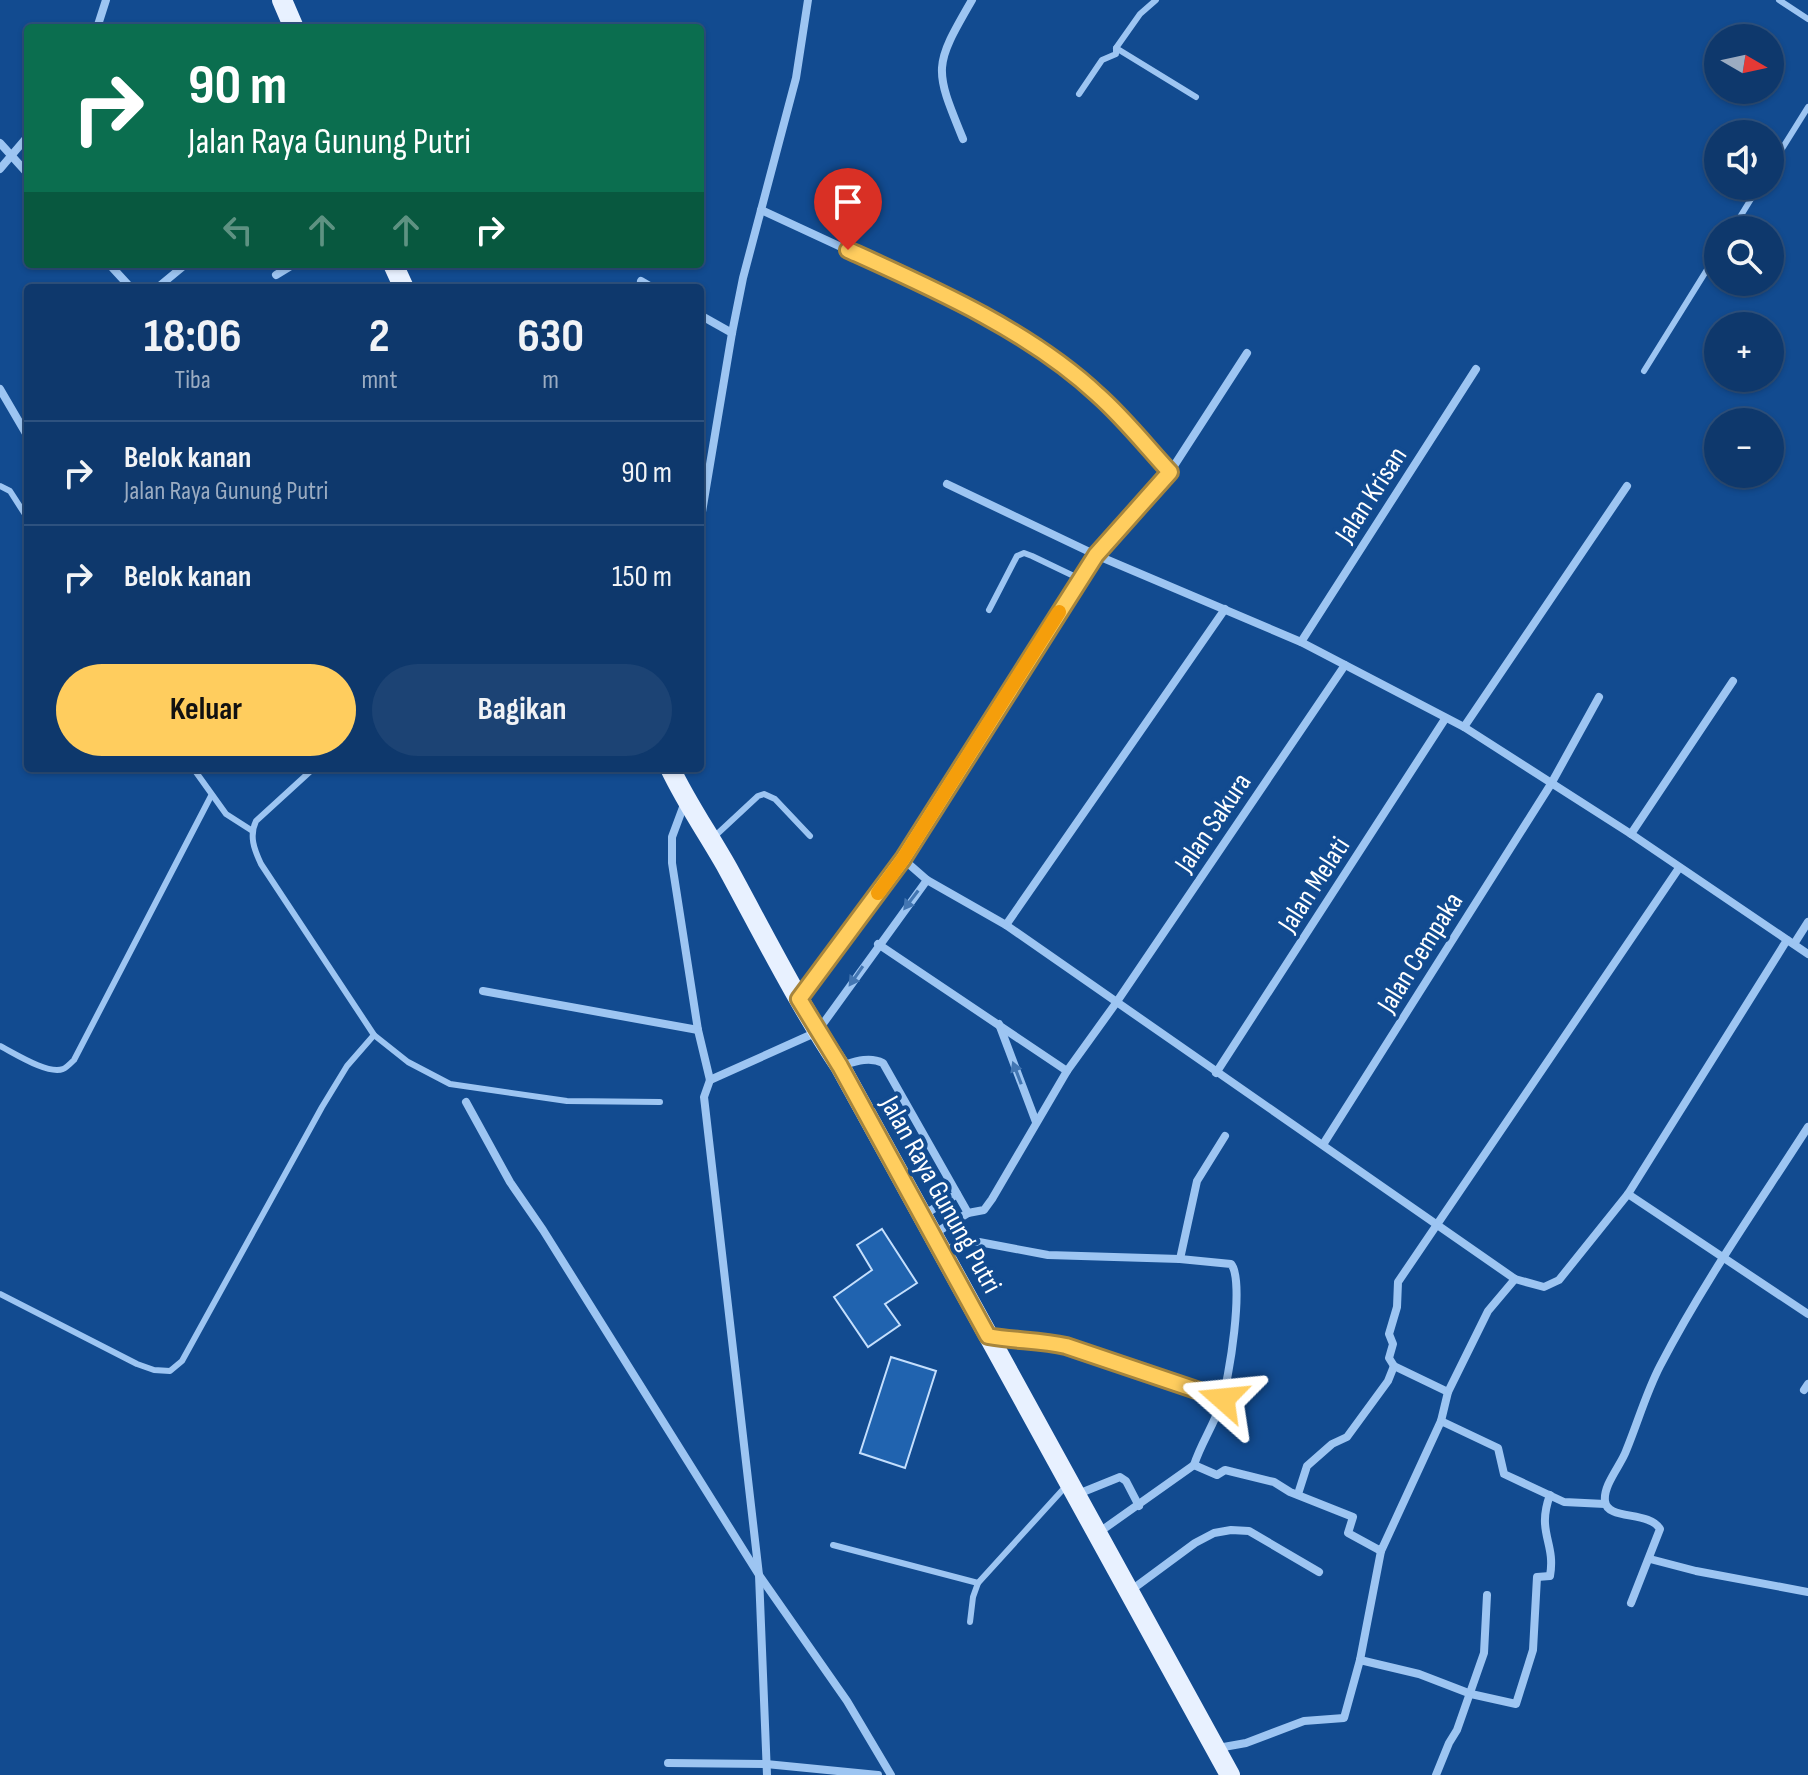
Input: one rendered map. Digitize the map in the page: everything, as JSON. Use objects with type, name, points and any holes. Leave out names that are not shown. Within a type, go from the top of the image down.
[{"type":"main road","points":[[282,0],[292,24]]},
{"type":"main road","name":"Jalan Raya Gunung Putri","points":[[672,772],[817,1032],[840,1066],[1230,1775]]},
{"type":"street","points":[[98,24],[106,0]]},
{"type":"street","points":[[704,500],[732,333],[796,78],[808,0]]},
{"type":"street","points":[[963,139],[942,88],[940,70],[951,36],[972,0]]},
{"type":"street","points":[[0,169],[24,141]]},
{"type":"street","points":[[0,143],[24,170]]},
{"type":"street","points":[[761,210],[906,277],[1051,356],[1099,395],[1170,472]]},
{"type":"street","points":[[113,268],[127,284]]},
{"type":"street","points":[[162,284],[181,268]]},
{"type":"street","points":[[276,275],[287,268]]},
{"type":"street","points":[[641,281],[646,284]]},
{"type":"street","points":[[704,317],[732,333]]},
{"type":"street","points":[[799,999],[903,859],[1096,555],[1170,472],[1247,353]]},
{"type":"street","name":"Jalan Krisan","points":[[1301,642],[1476,369]]},
{"type":"street","points":[[0,389],[24,426]]},
{"type":"street","points":[[947,484],[1096,555],[1301,642],[1464,727],[1631,834],[1808,954]]},
{"type":"street","points":[[1464,727],[1627,486]]},
{"type":"street","points":[[1006,925],[1225,609]]},
{"type":"street","name":"Jalan Sakura","points":[[936,1244],[968,1213],[984,1210],[992,1199],[1067,1071],[1345,665]]},
{"type":"street","points":[[1631,834],[1733,681]]},
{"type":"street","name":"Jalan Cempaka","points":[[1324,1143],[1551,784],[1599,697]]},
{"type":"street","name":"Jalan Melati","points":[[1216,1073],[1445,719]]},
{"type":"street","points":[[686,801],[672,837],[672,863],[698,1030],[710,1080],[704,1097],[759,1575],[767,1775]]},
{"type":"street","points":[[903,859],[927,880],[1006,925],[1216,1073],[1324,1143],[1515,1279],[1544,1287],[1559,1280],[1628,1194],[1790,942],[1808,922]]},
{"type":"street","points":[[1448,1392],[1394,1366],[1389,1358],[1393,1344],[1389,1334],[1397,1307],[1398,1282],[1679,868]]},
{"type":"street","points":[[710,1080],[817,1032],[927,880]]},
{"type":"street","points":[[878,944],[1067,1071]]},
{"type":"street","points":[[483,991],[698,1030]]},
{"type":"street","points":[[998,1024],[1036,1122]]},
{"type":"street","points":[[840,1066],[876,1059],[883,1063],[968,1213]]},
{"type":"street","points":[[466,1102],[510,1182],[759,1575],[847,1701],[891,1775]]},
{"type":"street","points":[[1631,1603],[1660,1529],[1657,1523],[1610,1511],[1605,1504],[1605,1496],[1660,1367],[1725,1256],[1808,1127]]},
{"type":"street","points":[[1180,1259],[1197,1181],[1225,1136]]},
{"type":"street","points":[[921,1216],[957,1194]]},
{"type":"street","points":[[1628,1194],[1808,1314]]},
{"type":"street","points":[[936,1244],[965,1242],[1048,1255],[1180,1259],[1229,1263],[1235,1268],[1237,1296],[1223,1399],[1194,1465],[1098,1533]]},
{"type":"street","points":[[1217,1749],[1246,1743],[1304,1721],[1344,1718],[1360,1660],[1381,1551],[1441,1421],[1448,1392],[1488,1311],[1515,1279]]},
{"type":"street","points":[[988,1336],[1013,1341],[1047,1341],[1066,1346],[1223,1399]]},
{"type":"street","points":[[1298,1494],[1307,1466],[1332,1444],[1347,1437],[1388,1381],[1394,1366]]},
{"type":"street","points":[[1441,1421],[1498,1448],[1504,1474],[1564,1502],[1605,1504]]},
{"type":"street","points":[[1194,1465],[1217,1475],[1225,1470],[1274,1482],[1290,1492],[1353,1517],[1348,1533],[1381,1551]]},
{"type":"street","points":[[1074,1488],[1120,1477],[1126,1481],[1139,1506]]},
{"type":"street","points":[[1360,1660],[1419,1674],[1471,1694],[1516,1704],[1533,1650],[1537,1577],[1550,1576],[1550,1547],[1544,1533],[1543,1513],[1550,1495]]},
{"type":"street","points":[[1130,1591],[1195,1543],[1214,1533],[1231,1530],[1249,1531],[1319,1572]]},
{"type":"street","points":[[1650,1559],[1808,1592]]},
{"type":"street","points":[[1436,1775],[1457,1730],[1484,1653],[1487,1595]]},
{"type":"street","points":[[668,1763],[766,1764],[878,1775]]},
{"type":"lane","points":[[1079,94],[1102,60],[1116,54],[1116,48],[1140,14],[1156,0]]},
{"type":"lane","points":[[1779,0],[1808,19]]},
{"type":"lane","points":[[1116,48],[1196,97]]},
{"type":"lane","points":[[1784,146],[1808,107]]},
{"type":"lane","points":[[1644,371],[1704,275]]},
{"type":"lane","points":[[0,486],[10,491],[24,513]]},
{"type":"lane","points":[[989,610],[1017,556],[1024,553],[1080,579]]},
{"type":"lane","points":[[196,772],[226,814],[251,830]]},
{"type":"lane","points":[[310,772],[256,821],[251,830],[254,848],[261,864],[374,1035],[408,1062],[450,1084],[567,1101],[660,1102]]},
{"type":"lane","points":[[711,839],[764,794],[775,799],[810,836]]},
{"type":"lane","points":[[0,1046],[31,1063],[54,1070],[65,1069],[74,1060],[211,796]]},
{"type":"lane","points":[[0,1294],[137,1364],[170,1371],[182,1361],[322,1107],[347,1066],[374,1035]]},
{"type":"lane","points":[[970,1622],[978,1583],[1074,1488]]},
{"type":"lane","points":[[833,1545],[978,1583]]},
{"type":"building","points":[[882,1229],[917,1283],[885,1304],[900,1325],[868,1347],[834,1297],[872,1270],[857,1245]]},
{"type":"building","points":[[891,1357],[936,1371],[905,1468],[860,1453]]},
{"type":"slow traffic","points":[[878,893],[903,859],[1059,612]]},
{"type":"route","points":[[848,250],[906,277],[1051,356],[1099,395],[1170,472],[1096,555],[903,859],[799,999],[840,1066],[988,1336],[1013,1341],[1047,1341],[1066,1346],[1223,1399]]}]
